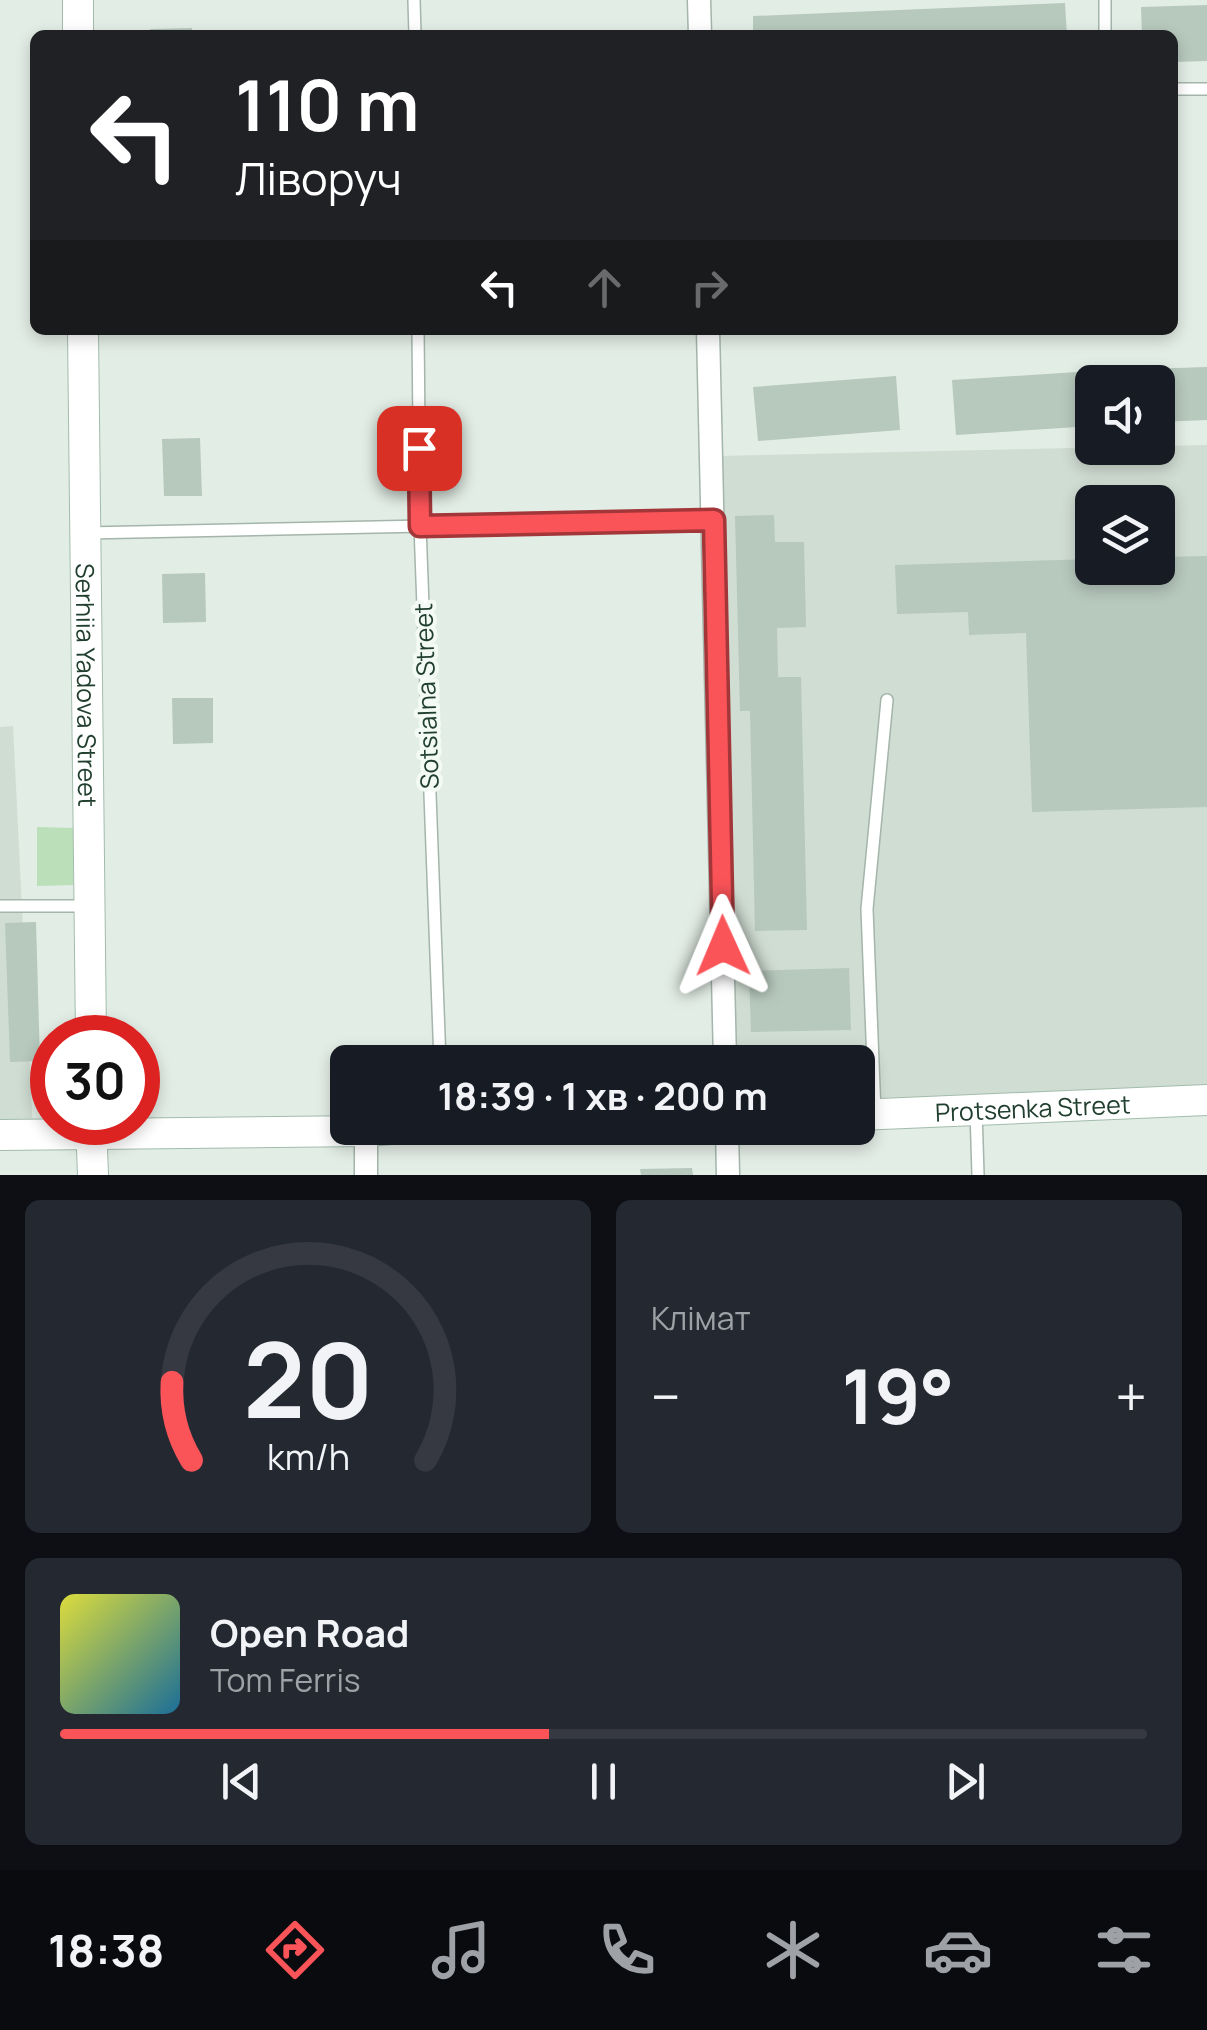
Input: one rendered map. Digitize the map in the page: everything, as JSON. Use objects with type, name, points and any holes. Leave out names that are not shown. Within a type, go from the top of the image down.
[{"type":"street","points":[[78,0],[78,30]]},
{"type":"street","points":[[699,0],[700,30]]},
{"type":"street","name":"Serhiia Yadova Street","points":[[82,335],[91,1015]]},
{"type":"street","points":[[708,335],[726,1045]]},
{"type":"street","name":"Protsenka Street","points":[[875,1114],[1207,1100]]},
{"type":"street","points":[[160,1129],[330,1131]]},
{"type":"street","points":[[0,1135],[30,1133]]},
{"type":"street","points":[[92,1145],[93,1175]]},
{"type":"street","points":[[366,1145],[366,1175]]},
{"type":"street","points":[[727,1145],[728,1175]]},
{"type":"lane","points":[[414,0],[415,30]]},
{"type":"lane","points":[[1104,0],[1105,30]]},
{"type":"lane","points":[[1178,89],[1207,89]]},
{"type":"lane","name":"Sotsialna Street","points":[[418,335],[420,526],[439,1045]]},
{"type":"lane","points":[[86,533],[714,520]]},
{"type":"lane","points":[[866,1045],[866,909],[887,700]]},
{"type":"lane","points":[[0,906],[90,906]]},
{"type":"lane","points":[[976,1110],[978,1175]]},
{"type":"shaded area","points":[[1207,445],[1207,1094],[875,1110],[875,1045],[732,1045],[717,456],[1075,448],[1075,465],[1175,465],[1175,446]]},
{"type":"shaded area","points":[[13,726],[30,1131],[0,1131],[0,727]]},
{"type":"green space","points":[[37,827],[73,828],[73,885],[37,886]]},
{"type":"building","points":[[1065,3],[1067,30],[753,30],[753,16]]},
{"type":"building","points":[[1207,5],[1207,61],[1178,62],[1178,30],[1142,30],[1141,7]]},
{"type":"building","points":[[192,28],[192,30],[150,30]]},
{"type":"building","points":[[1207,367],[1207,420],[1175,421],[1175,368]]},
{"type":"building","points":[[1075,372],[1075,427],[956,435],[952,380]]},
{"type":"building","points":[[896,376],[900,430],[758,441],[753,387]]},
{"type":"building","points":[[200,438],[202,496],[164,496],[162,439]]},
{"type":"building","points":[[774,515],[775,542],[804,542],[806,627],[777,628],[778,677],[801,677],[807,930],[755,931],[750,711],[740,711],[735,516]]},
{"type":"building","points":[[1207,556],[1207,807],[1032,812],[1026,633],[969,635],[968,612],[897,614],[895,565],[1075,560],[1075,585],[1175,585],[1175,557]]},
{"type":"building","points":[[205,573],[206,622],[163,623],[162,574]]},
{"type":"building","points":[[172,698],[213,698],[213,743],[173,744]]},
{"type":"building","points":[[36,922],[39,1015],[30,1015],[30,1061],[10,1062],[5,923]]},
{"type":"building","points":[[849,968],[851,1030],[751,1032],[749,971]]},
{"type":"building","points":[[692,1168],[693,1175],[641,1175],[640,1169]]},
{"type":"route","points":[[419,448],[420,526],[714,520],[723,946]]}]
